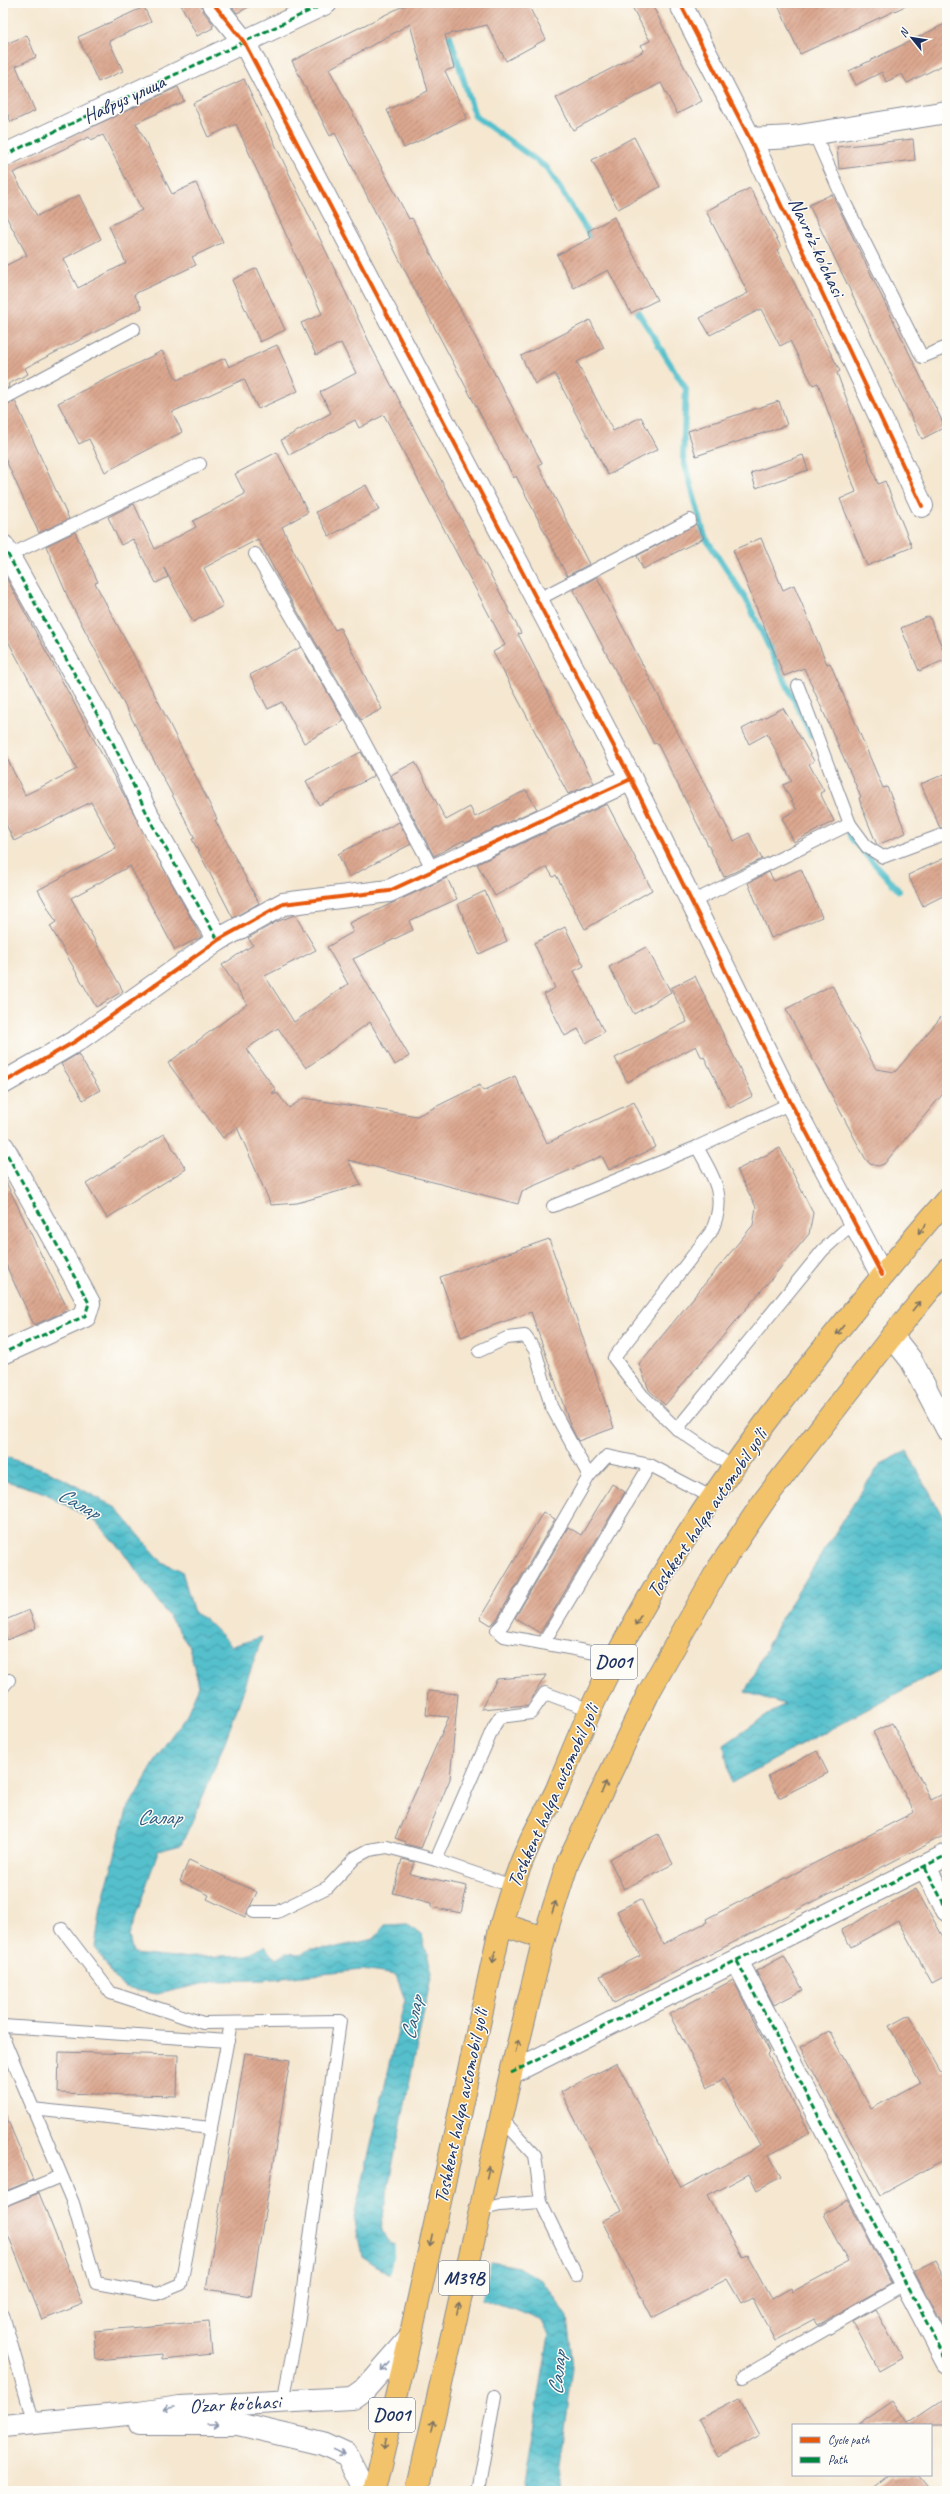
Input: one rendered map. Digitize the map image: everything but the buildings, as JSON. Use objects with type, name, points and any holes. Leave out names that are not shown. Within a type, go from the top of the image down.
[{"type":"highway","name":"Toshkent halqa avtomobil yo'li","points":[[374,2491],[410,2338],[501,1924],[512,1886],[528,1846],[556,1792],[591,1710],[617,1657],[672,1561],[734,1468],[882,1276],[947,1199]]},
{"type":"highway","name":"Toshkent halqa avtomobil yo'li","points":[[417,2491],[500,2117],[544,1938],[568,1862],[595,1809],[629,1730],[692,1611],[766,1498],[892,1336],[947,1269]]},
{"type":"highway","points":[[501,1924],[544,1938]]},
{"type":"street","points":[[213,3],[244,42],[631,779],[791,1102],[882,1276]]},
{"type":"street","name":"Навруз улица","points":[[3,156],[326,3]]},
{"type":"street","name":"Navro'z ko'chasi","points":[[680,3],[750,139],[922,506]]},
{"type":"street","points":[[750,139],[814,133],[947,112]]},
{"type":"street","points":[[6,551],[112,741],[153,826],[218,940]]},
{"type":"street","points":[[3,1083],[76,1041],[218,940],[283,904],[389,891],[631,779]]},
{"type":"street","points":[[3,1147],[89,1303],[85,1316],[3,1353]]},
{"type":"street","points":[[892,1336],[911,1360],[947,1430]]},
{"type":"street","points":[[511,2073],[947,1855]]},
{"type":"street","points":[[925,1867],[947,1910]]},
{"type":"street","points":[[737,1961],[947,2361]]},
{"type":"street","name":"O'zar ko'chasi","points":[[3,2426],[138,2414],[180,2406],[352,2398],[366,2388],[410,2338]]},
{"type":"street","name":"O'zar ko'chasi","points":[[34,2424],[245,2426],[323,2444],[347,2455],[365,2491]]},
{"type":"lane","points":[[814,133],[845,204],[922,357],[947,347]]},
{"type":"lane","points":[[3,399],[134,329]]},
{"type":"lane","points":[[6,551],[200,464]]},
{"type":"lane","points":[[537,600],[690,520]]},
{"type":"lane","points":[[255,554],[359,732],[433,870]]},
{"type":"lane","points":[[798,686],[850,824],[867,847],[883,857],[947,833]]},
{"type":"lane","points":[[692,902],[850,824]]},
{"type":"lane","points":[[553,1206],[697,1147],[791,1102]]},
{"type":"lane","points":[[697,1147],[716,1182],[719,1194],[717,1220],[711,1232],[614,1358],[642,1396],[677,1430],[734,1468]]},
{"type":"lane","points":[[677,1430],[818,1256],[854,1222]]},
{"type":"lane","points":[[479,1351],[507,1338],[525,1336],[535,1350],[551,1406],[589,1476]]},
{"type":"lane","points":[[617,1657],[544,1642],[504,1636],[497,1630],[503,1624],[589,1476],[607,1456],[650,1465],[713,1498]]},
{"type":"lane","points":[[544,1642],[650,1465]]},
{"type":"lane","points":[[436,1860],[494,1726],[500,1718],[531,1713],[545,1693],[591,1710]]},
{"type":"lane","points":[[254,1912],[277,1912],[328,1887],[356,1857],[369,1850],[387,1847],[436,1860],[512,1886]]},
{"type":"lane","points":[[62,1929],[111,1993],[203,2023],[340,2021],[298,2324],[283,2402]]},
{"type":"lane","points":[[3,2037],[32,2109],[73,2203],[96,2283],[157,2294],[181,2284],[231,2023]]},
{"type":"lane","points":[[3,2026],[228,2041]]},
{"type":"lane","points":[[32,2109],[211,2128]]},
{"type":"lane","points":[[500,2117],[534,2155],[541,2202],[576,2275]]},
{"type":"lane","points":[[3,2200],[61,2176]]},
{"type":"lane","points":[[479,2210],[500,2205],[541,2202]]},
{"type":"lane","points":[[742,2377],[906,2283]]},
{"type":"lane","points":[[3,2315],[34,2424]]},
{"type":"lane","points":[[478,2491],[495,2396]]},
{"type":"water","points":[[907,1451],[947,1525],[947,1666],[731,1783],[724,1745],[784,1704],[745,1692],[779,1622],[866,1484],[881,1464]]},
{"type":"water","name":"Салар","points":[[3,1456],[49,1471],[116,1508],[162,1562],[182,1571],[194,1613],[205,1619],[232,1646],[262,1637],[244,1690],[204,1794],[181,1845],[158,1851],[129,1936],[133,1954],[174,1958],[248,1955],[265,1946],[276,1959],[286,1953],[300,1954],[311,1949],[332,1948],[374,1939],[385,1925],[407,1924],[422,1936],[432,1972],[385,2202],[381,2232],[392,2244],[518,2267],[542,2280],[567,2317],[573,2367],[557,2491],[523,2491],[549,2335],[542,2321],[506,2306],[395,2278],[362,2256],[354,2217],[405,2000],[396,1975],[362,1970],[263,1980],[216,1981],[157,1994],[124,1988],[112,1974],[95,1947],[101,1907],[127,1810],[165,1745],[187,1714],[199,1686],[188,1644],[124,1553],[96,1522],[43,1492],[3,1480]]},
{"type":"pier","points":[[396,2243],[491,2260],[482,2302],[389,2277]]},
{"type":"waterway","points":[[447,27],[475,116],[547,168],[595,243]]},
{"type":"waterway","points":[[633,304],[686,389],[683,457],[705,537],[746,599],[811,735]]},
{"type":"waterway","points":[[846,825],[851,838],[899,891]]},
{"type":"marked path","points":[[3,156],[326,3]]},
{"type":"marked path","points":[[3,546],[112,741],[153,826],[218,940]]},
{"type":"marked path","points":[[3,1147],[89,1303],[85,1316],[3,1353]]},
{"type":"marked path","points":[[511,2073],[947,1855]]},
{"type":"marked path","points":[[925,1867],[947,1910]]},
{"type":"marked path","points":[[737,1961],[947,2361]]},
{"type":"cycle path","points":[[213,3],[244,42],[631,779],[791,1103],[882,1275]]},
{"type":"cycle path","points":[[680,3],[750,139],[922,506]]},
{"type":"cycle path","points":[[3,1083],[76,1041],[218,940],[283,904],[389,891],[631,779]]}]
